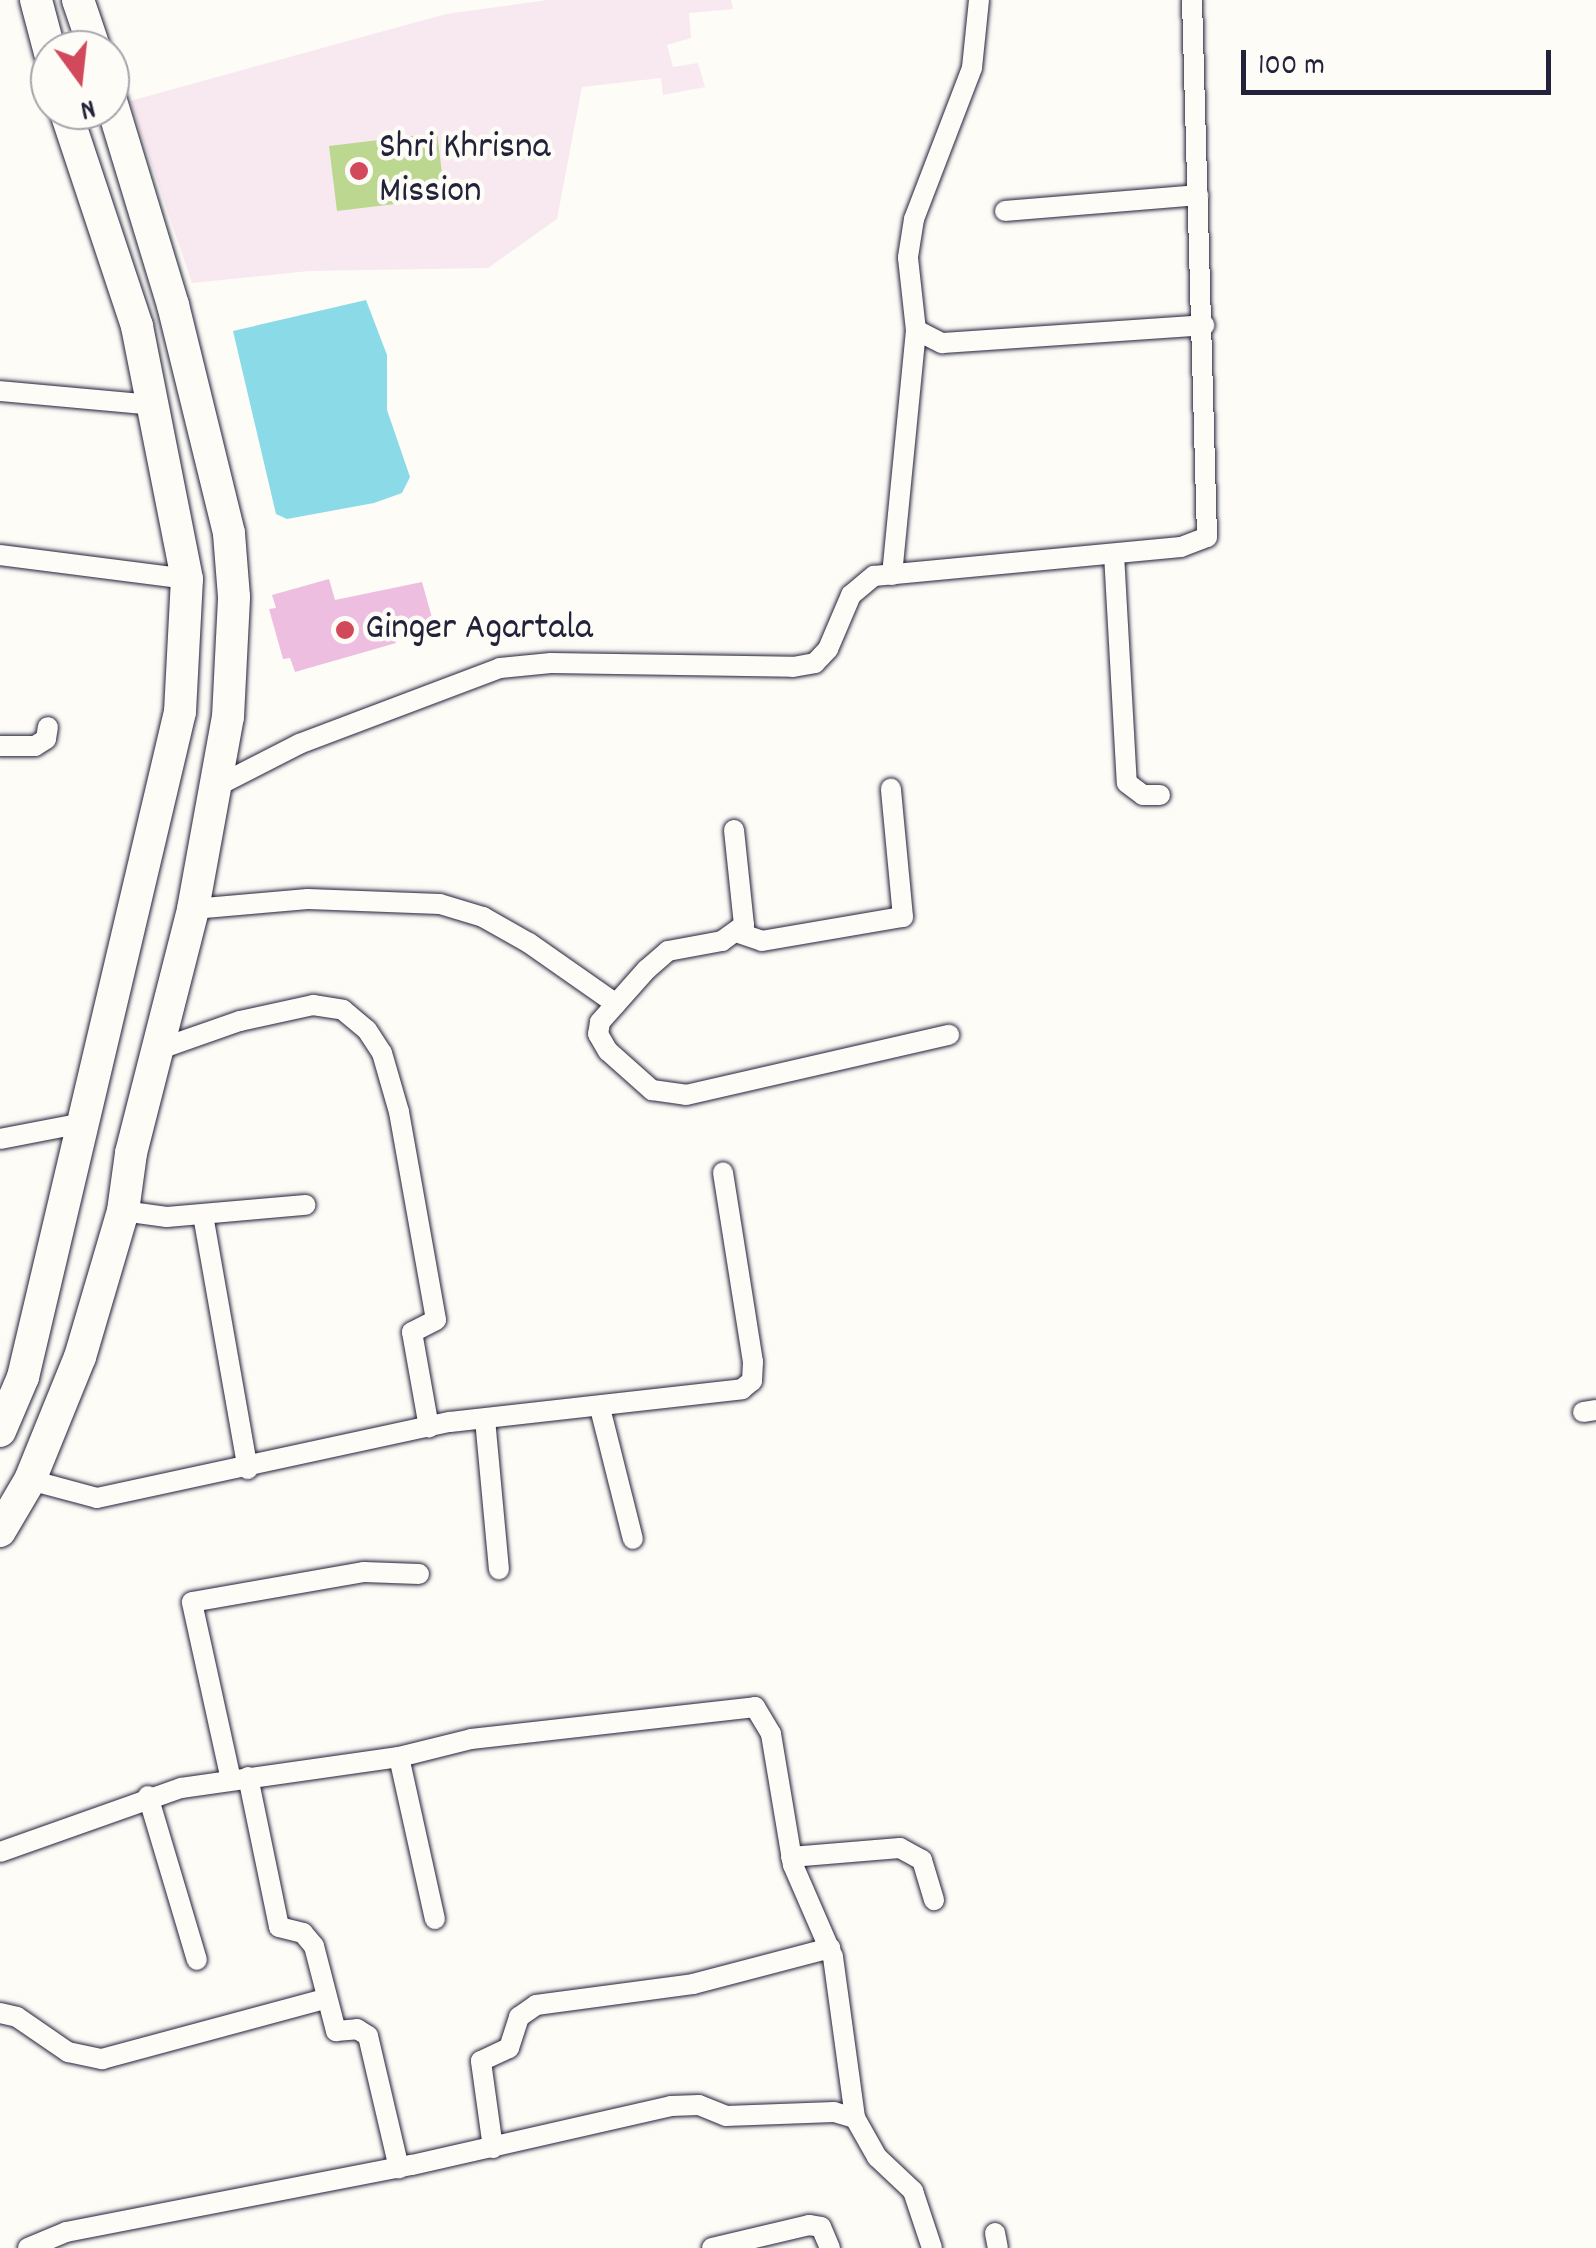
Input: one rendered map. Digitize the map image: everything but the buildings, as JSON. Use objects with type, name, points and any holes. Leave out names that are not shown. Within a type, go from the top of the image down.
[{"type":"main road","points":[[36,0],[44,30]]},
{"type":"main road","points":[[78,0],[88,30]]},
{"type":"main road","points":[[0,1431],[23,1376],[180,712],[187,579],[136,326],[72,130]]},
{"type":"main road","points":[[0,1531],[30,1480],[80,1358],[123,1211],[217,786],[232,656],[228,532],[173,305],[120,130]]},
{"type":"street","points":[[892,576],[916,330],[908,258],[914,219],[972,68],[979,0]]},
{"type":"street","points":[[217,786],[300,744],[500,668],[814,663],[842,627],[858,584],[892,576],[1180,548],[1207,537],[1192,0]]},
{"type":"street","points":[[1005,211],[1198,195]]},
{"type":"street","points":[[916,330],[942,343],[1204,325]]},
{"type":"street","points":[[0,391],[153,405]]},
{"type":"street","points":[[1114,554],[1127,783],[1143,796],[1160,795]]},
{"type":"street","points":[[0,555],[187,579]]},
{"type":"street","points":[[0,746],[35,746],[46,739],[48,728]]},
{"type":"street","points":[[891,789],[903,917],[762,941],[740,933],[668,951],[600,1022],[601,1043],[652,1090],[686,1094],[948,1036]]},
{"type":"street","points":[[734,830],[744,925],[740,933]]},
{"type":"street","points":[[192,909],[308,899],[440,904],[483,916],[530,943],[616,1004]]},
{"type":"street","points":[[157,1050],[240,1020],[313,1004],[343,1010],[367,1030],[382,1054],[399,1112],[436,1320],[412,1332],[429,1427]]},
{"type":"street","points":[[0,1139],[83,1123]]},
{"type":"street","points":[[30,1480],[97,1498],[248,1469],[429,1427],[742,1389],[752,1380],[722,1172]]},
{"type":"street","points":[[123,1211],[204,1215],[305,1205]]},
{"type":"street","points":[[204,1215],[248,1469]]},
{"type":"street","points":[[600,1408],[632,1538]]},
{"type":"street","points":[[485,1419],[499,1569]]},
{"type":"street","points":[[399,2168],[368,2036],[356,2029],[336,2031],[324,1999],[314,1946],[304,1933],[279,1927],[192,1602],[364,1572],[419,1574]]},
{"type":"street","points":[[0,1852],[148,1796],[239,1778],[399,1756],[490,1737],[755,1707],[771,1734],[790,1858],[830,1948],[855,2118],[878,2157],[913,2190],[932,2248]]},
{"type":"street","points":[[399,1756],[435,1919]]},
{"type":"street","points":[[148,1796],[198,1960]]},
{"type":"street","points":[[790,1858],[900,1848],[922,1860],[934,1900]]},
{"type":"street","points":[[494,2148],[481,2061],[509,2048],[519,2017],[536,2005],[693,1984],[830,1948]]},
{"type":"street","points":[[0,2014],[18,2017],[68,2052],[102,2059],[324,1999]]},
{"type":"street","points":[[28,2248],[66,2232],[399,2168],[671,2106],[699,2105],[726,2116],[834,2112],[855,2118]]},
{"type":"street","points":[[712,2248],[809,2225],[821,2227],[830,2248]]},
{"type":"shaded area","name":"Shri Khrisna Mission","points":[[547,0],[731,0],[733,9],[689,13],[691,38],[667,45],[673,67],[698,63],[705,87],[663,95],[661,78],[582,87],[557,219],[488,268],[309,271],[192,283],[130,101],[446,14]]},
{"type":"green space","points":[[437,133],[445,198],[337,211],[329,146]]},
{"type":"water","points":[[366,300],[387,355],[387,410],[410,477],[402,493],[374,503],[287,519],[276,514],[233,331]]},
{"type":"place","name":"Shri Khrisna Mission","points":[[359,171]]},
{"type":"place","name":"Ginger Agartala","points":[[345,630]]}]
